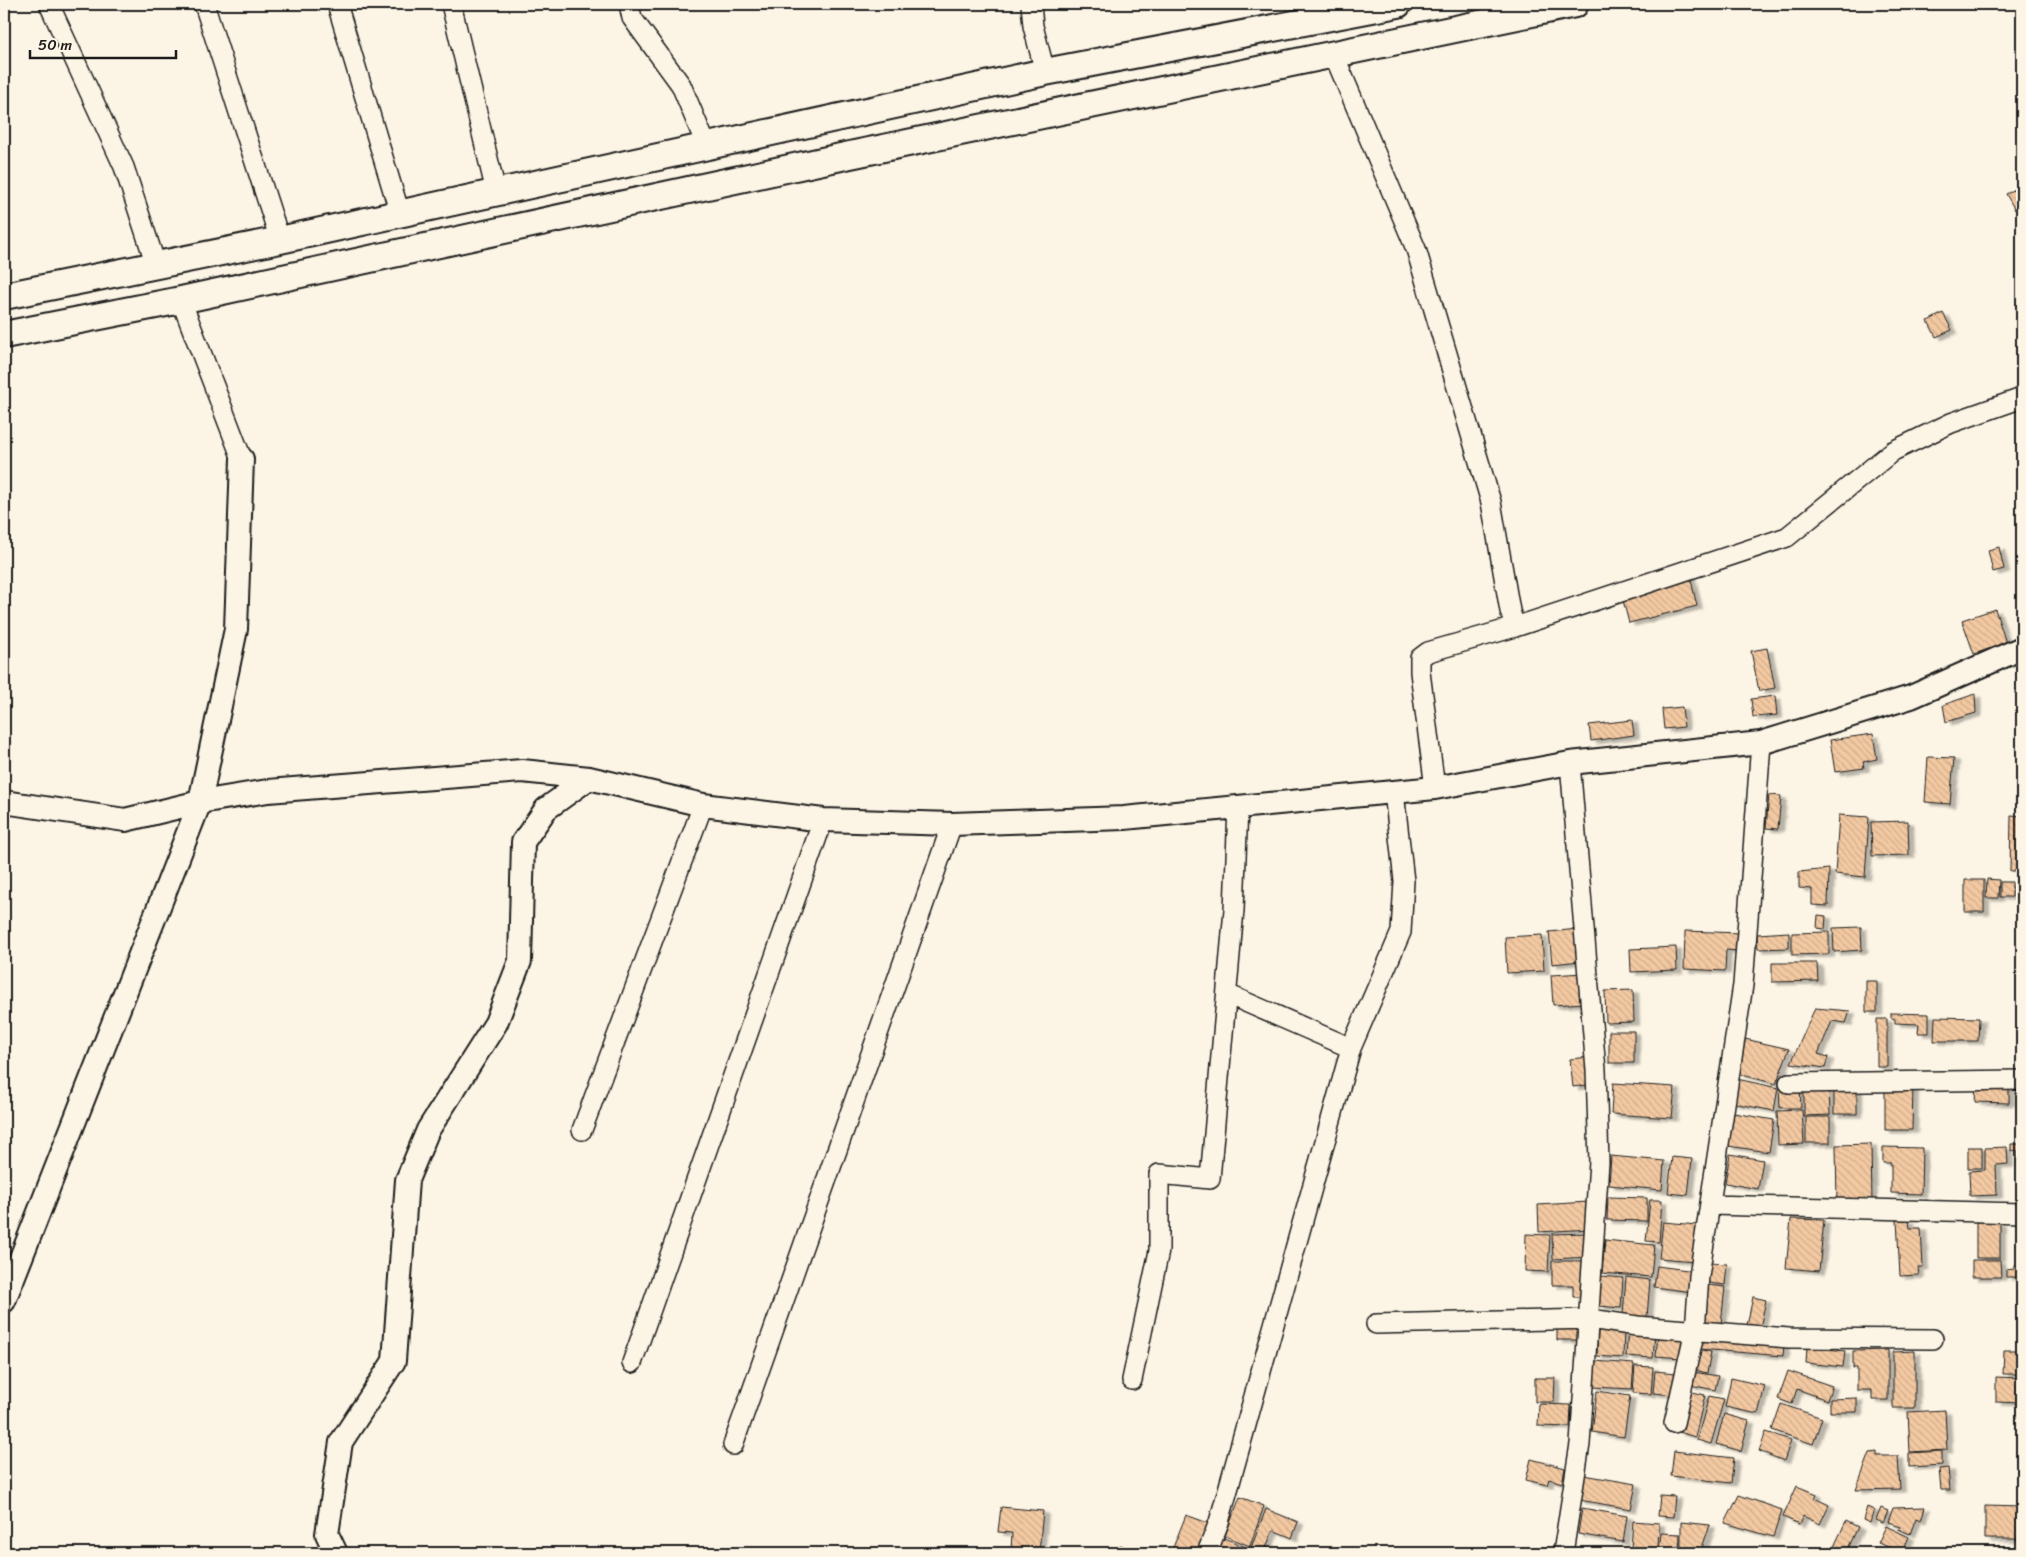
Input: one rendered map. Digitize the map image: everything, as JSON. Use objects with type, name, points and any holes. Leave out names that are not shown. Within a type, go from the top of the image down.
[{"type":"main road","points":[[4,296],[280,240],[707,148],[1045,72],[1398,4]]},
{"type":"main road","points":[[4,335],[180,300],[840,157],[1334,55],[1535,8],[1575,4]]},
{"type":"street","points":[[49,4],[124,167],[156,265]]},
{"type":"street","points":[[204,4],[280,240]]},
{"type":"street","points":[[337,4],[400,214]]},
{"type":"street","points":[[451,4],[496,192]]},
{"type":"street","points":[[629,4],[632,18],[681,85],[707,148]]},
{"type":"street","points":[[1031,4],[1033,26],[1045,72]]},
{"type":"street","points":[[1334,55],[1416,249],[1491,502],[1510,611],[1515,627]]},
{"type":"street","points":[[4,1301],[200,802],[236,629],[242,458],[180,300]]},
{"type":"street","points":[[1435,788],[1420,672],[1420,658],[1428,652],[1515,627],[1787,537],[1893,451],[1951,423],[2022,398]]},
{"type":"street","points":[[4,802],[125,820],[200,802],[268,791],[522,771],[590,778],[703,805],[823,820],[952,824],[1124,818],[1435,788],[1570,763],[1760,743],[1911,697],[2022,648]]},
{"type":"street","points":[[1674,1422],[1695,1330],[1699,1276],[1743,985],[1760,743]]},
{"type":"street","points":[[1563,1553],[1580,1444],[1590,1319],[1599,1162],[1596,1070],[1570,763]]},
{"type":"street","points":[[336,1553],[327,1534],[341,1442],[394,1361],[407,1180],[428,1130],[496,1023],[520,961],[523,842],[546,809],[590,778]]},
{"type":"street","points":[[1207,1553],[1222,1513],[1351,1048],[1401,932],[1404,882],[1394,792]]},
{"type":"street","points":[[582,1130],[703,805]]},
{"type":"street","points":[[1132,1380],[1159,1251],[1159,1174],[1210,1179],[1234,910],[1238,807]]},
{"type":"street","points":[[632,1363],[823,820]]},
{"type":"street","points":[[733,1445],[952,824]]},
{"type":"street","points":[[1227,994],[1351,1048]]},
{"type":"street","points":[[1789,1082],[2022,1080]]},
{"type":"street","points":[[1711,1205],[2022,1213]]},
{"type":"street","points":[[1376,1324],[1590,1319],[1637,1326],[1789,1338],[1934,1339]]},
{"type":"building","points":[[2019,187],[2022,193],[2022,206],[2015,210],[2006,194]]},
{"type":"building","points":[[1943,313],[1952,330],[1936,337],[1928,321]]},
{"type":"building","points":[[1999,547],[2004,569],[1993,572],[1988,550]]},
{"type":"building","points":[[1690,576],[1697,606],[1629,623],[1621,593]]},
{"type":"building","points":[[1995,609],[2006,643],[1974,654],[1962,620]]},
{"type":"building","points":[[1767,648],[1775,688],[1759,691],[1751,651]]},
{"type":"building","points":[[1975,694],[1976,713],[1946,722],[1943,705]]},
{"type":"building","points":[[1775,696],[1777,715],[1753,717],[1751,699]]},
{"type":"building","points":[[1682,707],[1684,727],[1664,729],[1662,709]]},
{"type":"building","points":[[1632,720],[1634,735],[1591,741],[1589,725]]},
{"type":"building","points":[[1873,734],[1877,759],[1863,762],[1864,768],[1835,772],[1830,740]]},
{"type":"building","points":[[1928,757],[1954,758],[1950,804],[1925,802]]},
{"type":"building","points":[[1769,795],[1781,796],[1778,829],[1766,828]]},
{"type":"building","points":[[1839,815],[1869,817],[1865,877],[1835,874]]},
{"type":"building","points":[[2011,815],[2022,816],[2022,871],[2010,871]]},
{"type":"building","points":[[1908,821],[1909,855],[1872,856],[1871,822]]},
{"type":"building","points":[[1829,869],[1828,906],[1812,905],[1812,889],[1799,888],[1799,872]]},
{"type":"building","points":[[1987,879],[1999,880],[1998,898],[1986,898]]},
{"type":"building","points":[[1965,880],[1984,880],[1984,912],[1965,912]]},
{"type":"building","points":[[2000,882],[2012,882],[2012,897],[2000,897]]},
{"type":"building","points":[[1818,915],[1826,916],[1825,929],[1817,928]]},
{"type":"building","points":[[1861,927],[1862,950],[1834,952],[1833,928]]},
{"type":"building","points":[[1578,929],[1581,961],[1552,964],[1549,932]]},
{"type":"building","points":[[1685,931],[1740,933],[1739,951],[1726,950],[1725,971],[1684,969]]},
{"type":"building","points":[[1789,932],[1789,948],[1758,949],[1757,934]]},
{"type":"building","points":[[1829,932],[1829,954],[1792,955],[1792,933]]},
{"type":"building","points":[[1542,935],[1544,971],[1507,973],[1505,937]]},
{"type":"building","points":[[1676,947],[1677,970],[1631,972],[1630,949]]},
{"type":"building","points":[[1772,963],[1817,963],[1818,981],[1772,982]]},
{"type":"building","points":[[1583,973],[1585,1003],[1553,1005],[1551,975]]},
{"type":"building","points":[[1866,981],[1877,981],[1877,1012],[1866,1012]]},
{"type":"building","points":[[1633,990],[1634,1022],[1606,1023],[1605,991]]},
{"type":"building","points":[[1815,1008],[1850,1011],[1846,1023],[1832,1021],[1818,1054],[1828,1057],[1825,1068],[1791,1063]]},
{"type":"building","points":[[1891,1013],[1929,1014],[1929,1033],[1918,1033],[1919,1024],[1895,1023],[1895,1019],[1891,1018]]},
{"type":"building","points":[[1935,1017],[1979,1018],[1978,1041],[1934,1041]]},
{"type":"building","points":[[1877,1019],[1887,1019],[1887,1067],[1877,1067]]},
{"type":"building","points":[[1609,1031],[1634,1031],[1634,1063],[1609,1063]]},
{"type":"building","points":[[1745,1039],[1789,1049],[1776,1084],[1739,1074]]},
{"type":"building","points":[[1590,1057],[1593,1084],[1573,1087],[1570,1059]]},
{"type":"building","points":[[1737,1079],[1778,1088],[1774,1111],[1733,1103]]},
{"type":"building","points":[[1613,1083],[1675,1087],[1672,1118],[1611,1114]]},
{"type":"building","points":[[1800,1085],[1801,1108],[1780,1108],[1779,1086]]},
{"type":"building","points":[[1834,1086],[1857,1086],[1857,1114],[1834,1114]]},
{"type":"building","points":[[1885,1086],[1913,1086],[1912,1130],[1885,1130]]},
{"type":"building","points":[[1976,1086],[2009,1086],[2009,1103],[1975,1102]]},
{"type":"building","points":[[1804,1087],[1829,1087],[1830,1115],[1804,1116]]},
{"type":"building","points":[[1802,1110],[1804,1144],[1778,1145],[1777,1111]]},
{"type":"building","points":[[1734,1113],[1774,1120],[1769,1152],[1728,1146]]},
{"type":"building","points":[[1806,1117],[1830,1117],[1830,1143],[1806,1143]]},
{"type":"building","points":[[1871,1144],[1872,1203],[1837,1204],[1836,1145]]},
{"type":"building","points":[[2011,1144],[2022,1144],[2022,1168],[2018,1168],[2017,1150],[2011,1151]]},
{"type":"building","points":[[1883,1147],[1922,1148],[1921,1194],[1891,1193],[1891,1163],[1883,1163]]},
{"type":"building","points":[[1968,1147],[1982,1147],[1982,1168],[1968,1168]]},
{"type":"building","points":[[2007,1147],[2008,1164],[1996,1165],[1997,1195],[1970,1196],[1969,1171],[1985,1170],[1985,1148]]},
{"type":"building","points":[[1730,1154],[1763,1160],[1758,1189],[1725,1183]]},
{"type":"building","points":[[1611,1156],[1664,1161],[1662,1190],[1609,1185]]},
{"type":"building","points":[[1672,1157],[1692,1159],[1688,1195],[1668,1193]]},
{"type":"building","points":[[1608,1197],[1647,1198],[1647,1221],[1607,1220]]},
{"type":"building","points":[[1650,1200],[1662,1200],[1659,1242],[1646,1241]]},
{"type":"building","points":[[1589,1202],[1590,1229],[1539,1232],[1538,1205]]},
{"type":"building","points":[[1791,1219],[1824,1220],[1819,1271],[1786,1268]]},
{"type":"building","points":[[1897,1220],[1909,1220],[1910,1228],[1921,1228],[1923,1267],[1918,1267],[1919,1275],[1900,1276]]},
{"type":"building","points":[[1663,1222],[1698,1225],[1695,1261],[1659,1258]]},
{"type":"building","points":[[1976,1222],[2000,1222],[2000,1258],[1976,1258]]},
{"type":"building","points":[[1589,1233],[1590,1257],[1553,1259],[1552,1234]]},
{"type":"building","points":[[1526,1234],[1550,1235],[1548,1272],[1525,1271]]},
{"type":"building","points":[[1605,1240],[1654,1245],[1651,1277],[1602,1273]]},
{"type":"building","points":[[1972,1260],[2000,1260],[2001,1277],[1972,1277]]},
{"type":"building","points":[[1552,1261],[1589,1261],[1586,1297],[1573,1297],[1573,1285],[1552,1285]]},
{"type":"building","points":[[1710,1263],[1727,1264],[1725,1285],[1708,1283]]},
{"type":"building","points":[[2022,1265],[2022,1277],[2006,1277],[2006,1270]]},
{"type":"building","points":[[1657,1266],[1695,1271],[1692,1292],[1654,1287]]},
{"type":"building","points":[[1601,1276],[1623,1278],[1621,1308],[1599,1306]]},
{"type":"building","points":[[1626,1277],[1650,1280],[1647,1317],[1623,1315]]},
{"type":"building","points":[[1708,1285],[1725,1287],[1721,1324],[1703,1322]]},
{"type":"building","points":[[1753,1297],[1766,1300],[1760,1328],[1747,1325]]},
{"type":"building","points":[[1557,1323],[1585,1324],[1584,1340],[1557,1340]]},
{"type":"building","points":[[1598,1328],[1624,1329],[1623,1358],[1597,1356]]},
{"type":"building","points":[[1628,1330],[1655,1332],[1653,1358],[1626,1356]]},
{"type":"building","points":[[1658,1334],[1683,1336],[1682,1358],[1656,1356]]},
{"type":"building","points":[[1701,1338],[1784,1345],[1783,1356],[1700,1349]]},
{"type":"building","points":[[1807,1347],[1845,1351],[1843,1367],[1806,1363]]},
{"type":"building","points":[[1698,1349],[1711,1352],[1707,1373],[1694,1370]]},
{"type":"building","points":[[1888,1350],[1888,1400],[1872,1400],[1872,1390],[1857,1390],[1857,1368],[1853,1368],[1853,1351]]},
{"type":"building","points":[[2004,1350],[2022,1350],[2022,1374],[2003,1374]]},
{"type":"building","points":[[1915,1351],[1915,1408],[1893,1408],[1893,1352]]},
{"type":"building","points":[[1595,1361],[1634,1364],[1632,1389],[1593,1387]]},
{"type":"building","points":[[1635,1366],[1653,1367],[1651,1394],[1633,1393]]},
{"type":"building","points":[[1655,1371],[1676,1373],[1674,1395],[1653,1393]]},
{"type":"building","points":[[1788,1371],[1832,1386],[1827,1400],[1797,1389],[1792,1404],[1778,1399]]},
{"type":"building","points":[[1693,1372],[1718,1376],[1715,1390],[1690,1385]]},
{"type":"building","points":[[1996,1377],[2022,1378],[2022,1403],[1996,1402]]},
{"type":"building","points":[[1535,1378],[1555,1378],[1554,1402],[1535,1402]]},
{"type":"building","points":[[1731,1378],[1765,1386],[1758,1414],[1725,1407]]},
{"type":"building","points":[[1597,1391],[1630,1396],[1624,1437],[1592,1432]]},
{"type":"building","points":[[1689,1391],[1705,1395],[1695,1437],[1678,1432]]},
{"type":"building","points":[[1709,1396],[1724,1399],[1711,1444],[1697,1440]]},
{"type":"building","points":[[1857,1398],[1857,1412],[1830,1412],[1830,1399]]},
{"type":"building","points":[[1539,1404],[1571,1405],[1570,1427],[1538,1426]]},
{"type":"building","points":[[1781,1404],[1822,1418],[1813,1444],[1772,1430]]},
{"type":"building","points":[[1945,1410],[1947,1450],[1910,1452],[1908,1412]]},
{"type":"building","points":[[1724,1414],[1749,1421],[1741,1451],[1716,1444]]},
{"type":"building","points":[[1766,1432],[1791,1440],[1784,1461],[1759,1451]]},
{"type":"building","points":[[1674,1451],[1734,1458],[1731,1483],[1671,1476]]},
{"type":"building","points":[[1942,1451],[1942,1465],[1909,1467],[1909,1453]]},
{"type":"building","points":[[1877,1452],[1877,1456],[1898,1456],[1900,1489],[1856,1490],[1870,1453]]},
{"type":"building","points":[[1531,1459],[1565,1468],[1562,1483],[1549,1479],[1547,1485],[1526,1480]]},
{"type":"building","points":[[1948,1468],[1950,1490],[1941,1490],[1939,1469]]},
{"type":"building","points":[[1584,1475],[1636,1484],[1631,1509],[1579,1500]]},
{"type":"building","points":[[1797,1486],[1816,1494],[1814,1498],[1829,1505],[1820,1524],[1803,1516],[1799,1524],[1783,1517]]},
{"type":"building","points":[[1660,1495],[1675,1496],[1673,1517],[1658,1516]]},
{"type":"building","points":[[1739,1495],[1782,1510],[1773,1537],[1725,1523]]},
{"type":"building","points":[[1240,1497],[1264,1506],[1250,1546],[1225,1536]]},
{"type":"building","points":[[1985,1506],[2022,1507],[2022,1539],[1985,1539]]},
{"type":"building","points":[[1001,1507],[1043,1511],[1039,1552],[1011,1550],[1012,1533],[998,1532]]},
{"type":"building","points":[[1867,1507],[1874,1510],[1870,1523],[1863,1520]]},
{"type":"building","points":[[1925,1507],[1921,1520],[1916,1518],[1910,1534],[1898,1529],[1900,1526],[1888,1522],[1893,1508]]},
{"type":"building","points":[[1582,1508],[1627,1516],[1623,1542],[1578,1534]]},
{"type":"building","points":[[1881,1508],[1888,1511],[1883,1523],[1876,1520]]},
{"type":"building","points":[[1266,1509],[1298,1522],[1292,1538],[1273,1530],[1264,1553],[1251,1548]]},
{"type":"building","points":[[1186,1515],[1208,1523],[1197,1553],[1180,1553],[1172,1550]]},
{"type":"building","points":[[1633,1521],[1659,1523],[1658,1549],[1631,1548]]},
{"type":"building","points":[[1846,1521],[1858,1527],[1846,1553],[1831,1553]]},
{"type":"building","points":[[1681,1522],[1710,1525],[1700,1553],[1681,1553]]},
{"type":"building","points":[[1886,1526],[1909,1537],[1902,1553],[1891,1553],[1889,1552],[1891,1548],[1878,1543]]},
{"type":"building","points":[[1661,1533],[1680,1534],[1679,1553],[1659,1553]]},
{"type":"building","points":[[1224,1538],[1253,1550],[1252,1553],[1217,1553]]},
{"type":"building","points":[[1120,1545],[1140,1552],[1140,1553],[1117,1553]]}]
